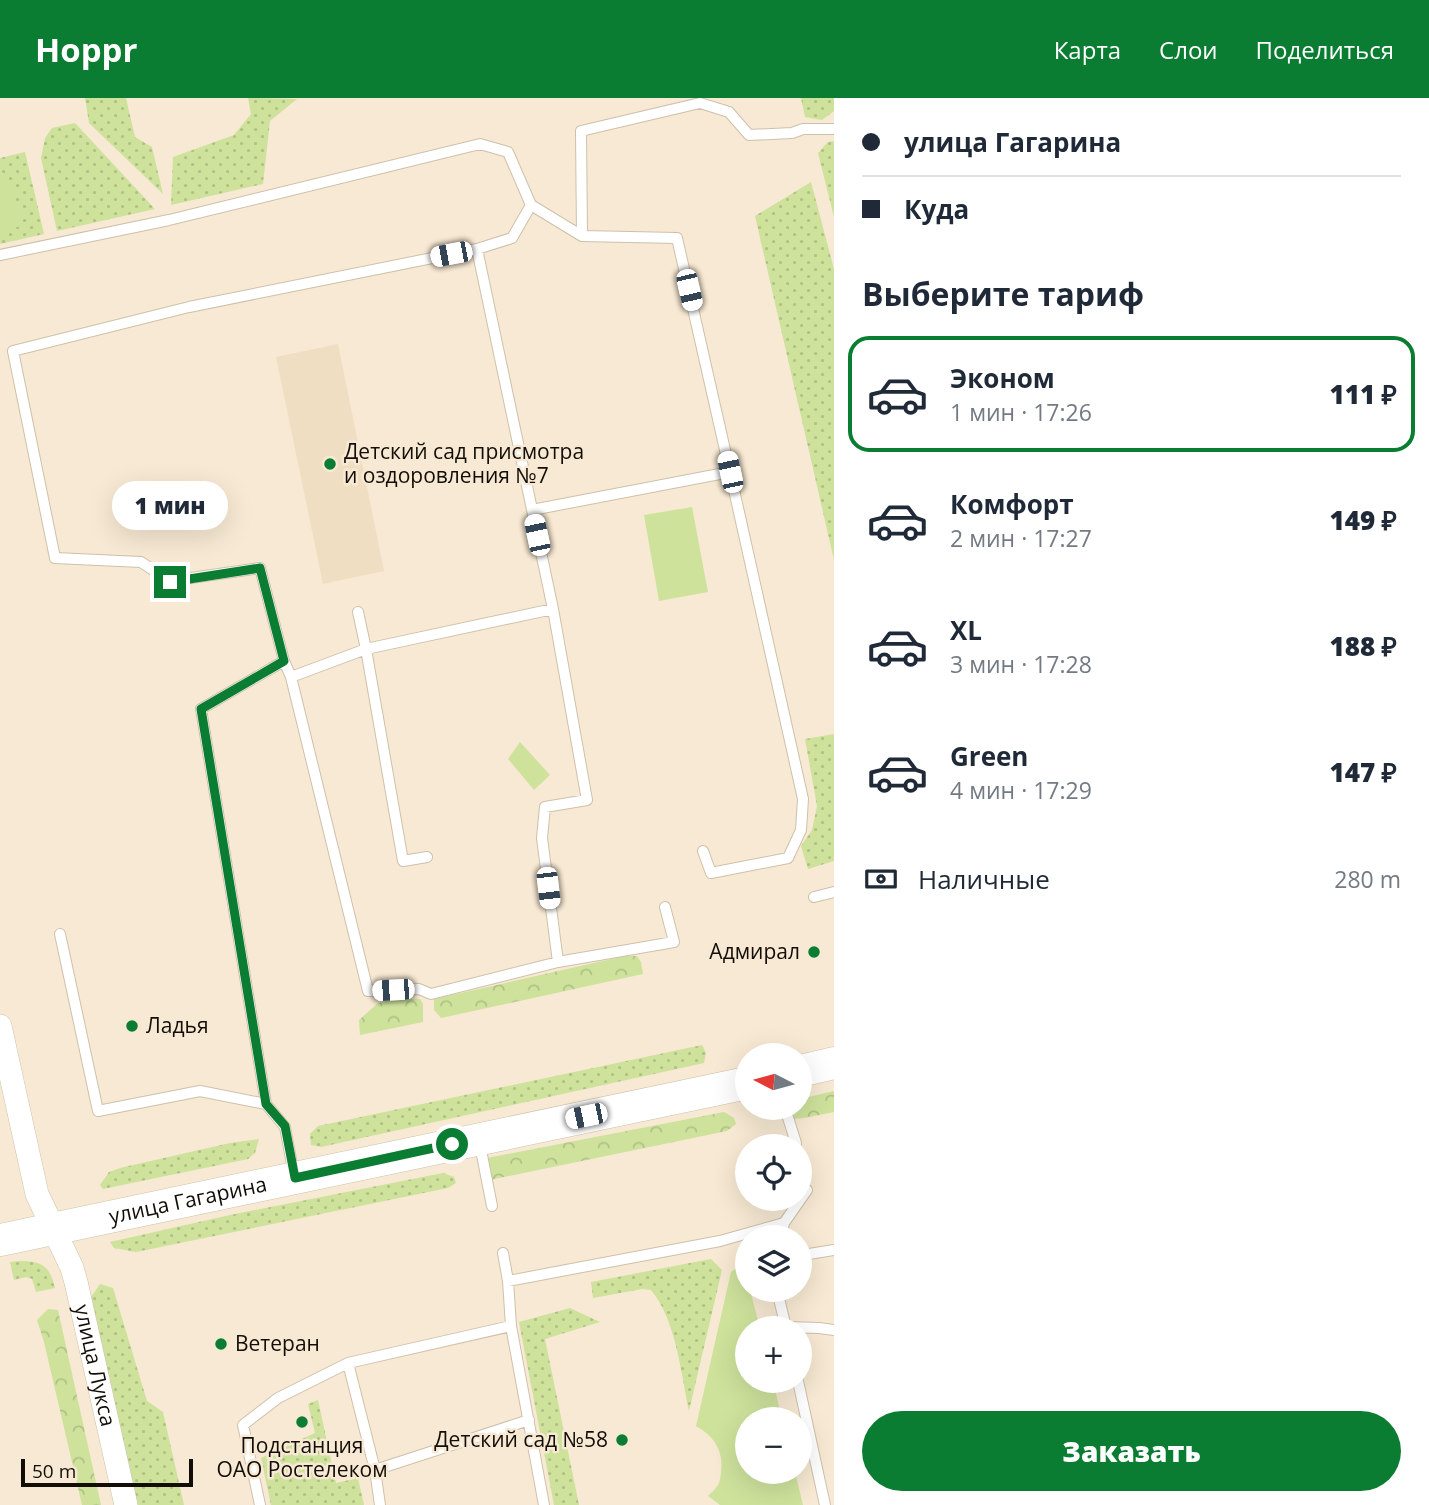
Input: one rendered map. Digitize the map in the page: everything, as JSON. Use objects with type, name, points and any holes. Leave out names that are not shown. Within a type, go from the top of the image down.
[{"type":"main road","points":[[812,1068],[834,1063]]},
{"type":"main road","name":"улица Гагарина","points":[[0,1240],[735,1086]]},
{"type":"street","name":"улица Лукса","points":[[0,1026],[37,1194],[76,1282],[126,1505]]},
{"type":"lane","points":[[582,236],[582,131],[700,103],[729,112],[749,135],[792,133],[803,129],[834,129]]},
{"type":"lane","points":[[0,255],[169,220],[480,144],[508,152],[531,205],[582,236],[677,239],[803,799],[801,830],[788,858],[711,873],[703,851]]},
{"type":"lane","points":[[531,205],[512,238],[477,249],[189,307],[13,351],[55,558],[141,562],[170,582],[260,568],[284,661],[291,677],[368,991],[419,989],[432,994],[558,962],[674,942],[665,907]]},
{"type":"lane","points":[[477,249],[553,609],[587,800],[545,807],[542,838],[558,962]]},
{"type":"lane","points":[[532,510],[730,472]]},
{"type":"lane","points":[[291,677],[366,649],[553,609]]},
{"type":"lane","points":[[358,611],[403,860],[427,857]]},
{"type":"lane","points":[[284,661],[201,709],[266,1104],[285,1126],[295,1178]]},
{"type":"lane","points":[[814,898],[834,892]]},
{"type":"lane","points":[[60,934],[98,1111],[200,1091],[266,1104]]},
{"type":"lane","points":[[479,1139],[492,1206]]},
{"type":"lane","points":[[508,1281],[720,1241],[783,1223],[792,1211]]},
{"type":"lane","points":[[812,1254],[834,1250]]},
{"type":"lane","points":[[503,1253],[511,1326],[544,1505]]},
{"type":"lane","points":[[260,1505],[243,1425],[278,1398],[348,1363],[511,1326]]},
{"type":"lane","points":[[812,1328],[834,1330]]},
{"type":"lane","points":[[348,1363],[375,1470],[380,1505]]},
{"type":"lane","points":[[800,1393],[825,1505]]},
{"type":"lane","points":[[375,1470],[529,1420]]},
{"type":"shaded area","name":"Детский сад присмотра и оздоровления №7","points":[[338,344],[384,571],[323,584],[276,357]]},
{"type":"green space","points":[[85,98],[126,98],[135,137],[152,147],[163,194],[89,123]]},
{"type":"green space","points":[[248,98],[297,99],[270,121],[263,184],[171,205],[173,157],[234,135],[251,114]]},
{"type":"green space","points":[[801,98],[834,98],[834,111],[822,120],[805,117]]},
{"type":"green space","points":[[75,123],[155,209],[57,231],[41,158],[45,138],[52,128]]},
{"type":"green space","points":[[834,141],[834,217],[818,153],[828,142]]},
{"type":"green space","points":[[25,152],[44,234],[0,244],[0,158]]},
{"type":"green space","points":[[12,182],[22,226],[0,231],[0,184]]},
{"type":"green space","points":[[811,182],[834,269],[834,560],[755,216]]},
{"type":"green space","points":[[692,507],[708,592],[659,601],[644,515]]},
{"type":"green space","points":[[834,734],[834,861],[808,869],[801,846],[812,830],[817,806],[805,739]]},
{"type":"green space","points":[[520,742],[550,775],[534,790],[508,759]]},
{"type":"green space","points":[[625,956],[637,956],[643,974],[441,1018],[434,1010],[434,999]]},
{"type":"green space","points":[[398,998],[420,999],[423,1004],[423,1022],[360,1035],[359,1020],[378,1003]]},
{"type":"green space","points":[[702,1045],[706,1053],[704,1063],[321,1147],[311,1145],[310,1134],[318,1126]]},
{"type":"green space","points":[[834,1091],[834,1112],[812,1116],[812,1096]]},
{"type":"green space","points":[[724,1112],[734,1118],[736,1124],[727,1131],[490,1180],[487,1158]]},
{"type":"green space","points":[[259,1139],[255,1153],[248,1159],[103,1189],[100,1185],[109,1172],[120,1168]]},
{"type":"green space","points":[[443,1173],[454,1177],[456,1183],[448,1188],[136,1252],[114,1248],[110,1242],[230,1215]]},
{"type":"green space","points":[[711,1259],[722,1270],[689,1411],[672,1331],[651,1290],[642,1289],[593,1298],[591,1282]]},
{"type":"green space","points":[[20,1261],[44,1266],[51,1274],[55,1288],[36,1292],[32,1279],[26,1277],[14,1280],[10,1262]]},
{"type":"green space","points":[[735,1269],[735,1302],[753,1302],[757,1316],[735,1316],[735,1393],[776,1393],[779,1407],[735,1407],[735,1484],[798,1484],[803,1505],[720,1505],[708,1496],[719,1482],[721,1457],[713,1439],[696,1426],[731,1272]]},
{"type":"green space","points":[[100,1284],[113,1288],[147,1401],[163,1412],[184,1505],[136,1505],[91,1297]]},
{"type":"green space","points":[[570,1308],[600,1322],[545,1339],[579,1505],[554,1505],[519,1322]]},
{"type":"green space","points":[[48,1309],[58,1310],[101,1505],[82,1505],[37,1320]]},
{"type":"green space","points":[[318,1400],[336,1483],[358,1478],[364,1505],[271,1505],[261,1458],[315,1433],[308,1404]]},
{"type":"place","name":"Детский сад присмотра и оздоровления №7","points":[[330,464]]},
{"type":"place","name":"Адмирал","points":[[814,952]]},
{"type":"place","name":"Ладья","points":[[132,1026]]},
{"type":"place","name":"Ветеран","points":[[221,1344]]},
{"type":"place","name":"Подстанция ОАО Ростелеком","points":[[302,1422]]},
{"type":"place","name":"Детский сад №58","points":[[622,1440]]},
{"type":"route","points":[[170,582],[260,568],[284,661],[201,709],[266,1104],[285,1126],[295,1178],[452,1144]]}]
